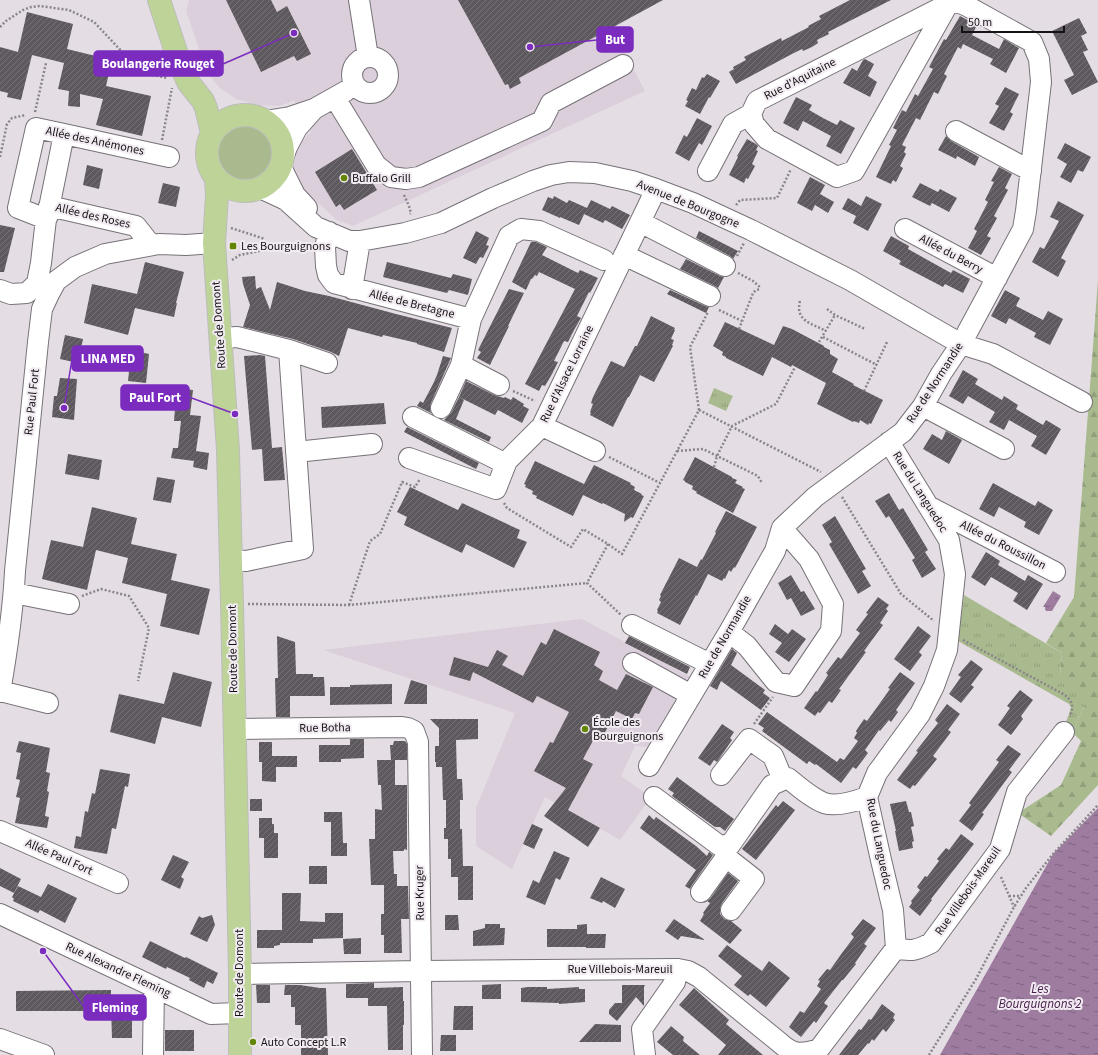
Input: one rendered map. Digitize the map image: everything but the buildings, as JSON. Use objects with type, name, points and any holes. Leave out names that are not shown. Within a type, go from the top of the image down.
[{"type":"main road","points":[[159,0],[180,64],[181,81],[203,102],[206,108],[212,133]]},
{"type":"main road","points":[[172,0],[194,66],[200,78],[216,99],[236,116]]},
{"type":"main road","points":[[244,115],[261,118],[265,121],[278,133],[283,146],[282,163],[278,175],[266,186],[252,190],[237,191],[224,186],[216,179],[209,167],[206,150],[212,133],[221,123],[233,116],[244,115]]},
{"type":"main road","name":"Route de Domont","points":[[216,179],[218,235],[215,274],[228,450],[240,974],[240,1055]]},
{"type":"main road","name":"Route de Domont","points":[[218,235],[236,201],[252,190]]},
{"type":"street","points":[[359,0],[368,57]]},
{"type":"street","points":[[708,171],[733,124],[751,114],[754,124],[767,139],[837,177],[854,171],[959,2]]},
{"type":"street","name":"Rue d'Aquitaine","points":[[751,114],[758,101],[959,2]]},
{"type":"street","name":"Rue de Normandie","points":[[649,766],[729,632],[775,551],[782,528],[815,497],[902,432],[923,406],[941,374],[961,344],[1023,229],[1032,171],[1041,82],[1039,58],[1032,42],[959,2]]},
{"type":"street","points":[[368,57],[376,58],[381,61],[386,67],[388,78],[386,84],[379,92],[373,94],[366,94],[354,86],[351,76],[355,64],[362,58],[368,57]]},
{"type":"street","points":[[335,98],[376,165],[391,176],[406,179],[419,177],[542,122],[551,103],[623,65]]},
{"type":"street","points":[[265,121],[290,117],[314,108],[335,98],[354,86]]},
{"type":"street","points":[[282,163],[287,146],[297,128],[314,108]]},
{"type":"street","name":"Allée des Anémones","points":[[35,121],[64,134],[164,156]]},
{"type":"street","name":"Allée des Roses","points":[[35,121],[18,208],[136,226],[151,245]]},
{"type":"street","points":[[956,131],[1032,171]]},
{"type":"street","name":"Allée des Roses","points":[[0,290],[11,294],[27,292],[37,283],[41,263],[42,244],[64,134]]},
{"type":"street","name":"Avenue de Bourgogne","points":[[282,163],[296,195],[329,232]]},
{"type":"street","name":"Avenue de Bourgogne","points":[[252,190],[286,200],[316,227],[349,241],[360,241],[405,233],[440,223],[488,200],[551,175],[569,172],[595,173],[632,181],[693,204],[751,230],[850,280],[961,344],[993,354],[1082,402]]},
{"type":"street","name":"Rue d'Alsace Lorraine","points":[[496,489],[507,461],[542,426],[656,189]]},
{"type":"street","points":[[640,222],[732,267]]},
{"type":"street","name":"Allée de Bretagne","points":[[441,408],[461,365],[471,319],[509,236],[521,229],[539,231],[604,260]]},
{"type":"street","name":"Allée du Berry","points":[[905,229],[997,278]]},
{"type":"street","name":"Allée de Bretagne","points":[[329,232],[325,247],[326,266],[328,275],[334,283],[352,289],[471,319]]},
{"type":"street","name":"Rue Paul Fort","points":[[0,691],[9,641],[9,589],[15,571],[42,309],[56,281],[75,267],[105,254],[151,245],[218,235]]},
{"type":"street","name":"Allée de Bretagne","points":[[352,289],[360,241]]},
{"type":"street","points":[[624,255],[713,304]]},
{"type":"street","points":[[220,338],[236,337],[289,350],[327,362]]},
{"type":"street","points":[[231,560],[246,561],[303,549],[289,350]]},
{"type":"street","points":[[461,365],[499,385]]},
{"type":"street","points":[[923,406],[1004,449]]},
{"type":"street","points":[[413,416],[506,464]]},
{"type":"street","points":[[542,426],[595,451]]},
{"type":"street","name":"Rue du Languedoc","points":[[889,442],[949,540],[955,574],[947,650],[934,686],[920,714],[877,773],[867,797],[880,860],[893,910],[896,948]]},
{"type":"street","points":[[296,452],[372,444]]},
{"type":"street","points":[[409,458],[496,489]]},
{"type":"street","name":"Allée du Roussillon","points":[[930,507],[1055,572]]},
{"type":"street","points":[[729,632],[747,646],[776,682],[794,686],[831,631],[833,604],[809,559],[782,528]]},
{"type":"street","points":[[9,589],[72,601]]},
{"type":"street","points":[[632,625],[710,664]]},
{"type":"street","points":[[633,663],[691,695]]},
{"type":"street","points":[[0,691],[48,702]]},
{"type":"street","name":"Rue Botha","points":[[235,729],[402,727],[414,731]]},
{"type":"street","name":"Rue Kruger","points":[[414,731],[418,742],[422,1055]]},
{"type":"street","name":"Rue Villebois-Mareuil","points":[[240,974],[678,969],[688,971],[699,976],[786,1049],[796,1054],[808,1053],[819,1049],[896,948],[907,951],[919,949],[931,943],[1000,849],[1017,792],[1064,732]]},
{"type":"street","points":[[721,775],[749,739],[773,756],[783,780]]},
{"type":"street","points":[[701,892],[730,844],[772,785],[788,778],[816,799],[826,803],[853,802],[867,797]]},
{"type":"street","points":[[654,797],[720,846],[754,879],[731,910]]},
{"type":"street","name":"Allée Paul Fort","points":[[2,828],[118,883]]},
{"type":"street","name":"Rue Alexandre Fleming","points":[[0,914],[211,1014],[239,1013]]},
{"type":"street","points":[[645,1055],[642,1029],[675,982],[678,969]]},
{"type":"street","points":[[153,1055],[154,987]]},
{"type":"street","points":[[0,1039],[44,1055]]},
{"type":"path","points":[[0,27],[6,21],[23,10],[31,7],[40,6],[69,10],[94,22],[142,73],[181,81],[164,156]]},
{"type":"path","name":"Allée des Anémones","points":[[0,157],[7,124],[12,118],[35,121],[46,63]]},
{"type":"path","points":[[725,218],[740,200],[777,198],[798,156]]},
{"type":"path","points":[[739,329],[753,293],[756,290],[761,289],[753,281],[732,267],[751,230]]},
{"type":"path","points":[[218,235],[265,239]]},
{"type":"path","points":[[215,274],[224,273],[226,267],[231,261],[240,256],[264,250]]},
{"type":"path","points":[[800,301],[798,308],[799,314],[802,318],[826,331]]},
{"type":"path","points":[[496,489],[507,508],[571,547],[583,529],[622,554],[698,410],[690,347],[713,304],[742,321]]},
{"type":"path","points":[[827,309],[834,315],[865,329]]},
{"type":"path","points":[[819,342],[834,315]]},
{"type":"path","points":[[823,337],[877,365]]},
{"type":"path","points":[[864,390],[887,342]]},
{"type":"path","points":[[714,467],[717,456],[732,426],[776,404],[795,367]]},
{"type":"path","points":[[499,385],[550,408]]},
{"type":"path","points":[[698,410],[828,476],[834,483],[901,594],[949,634],[967,642],[1066,695],[1072,701],[1073,706],[1064,732]]},
{"type":"path","points":[[677,451],[703,448],[758,476],[762,483]]},
{"type":"path","points":[[595,451],[660,483]]},
{"type":"path","points":[[349,605],[370,541],[380,534],[402,482],[415,487],[429,465]]},
{"type":"path","points":[[587,583],[608,544]]},
{"type":"path","points":[[232,604],[349,605],[587,583],[632,625]]},
{"type":"path","points":[[72,601],[101,589],[129,596],[149,628],[138,681]]},
{"type":"path","points":[[749,739],[750,729],[782,684]]},
{"type":"path","points":[[929,1055],[976,979],[1021,896],[1053,854],[1098,805]]},
{"type":"path","points":[[992,861],[1014,907]]},
{"type":"path","points":[[1009,896],[1021,896]]},
{"type":"shaded area","points":[[189,0],[663,0],[612,28],[645,91],[353,226],[337,220],[300,187],[292,170],[292,162],[297,149],[311,132],[294,100],[279,106],[259,105],[236,99],[220,88],[206,70],[186,11]]},
{"type":"shaded area","name":"École des Bourguignons","points":[[582,619],[694,679],[651,747],[635,746],[621,776],[651,797],[620,840],[545,797],[512,869],[476,846],[476,808],[515,713],[323,650]]},
{"type":"green space","points":[[245,122],[262,127],[267,131],[271,136],[276,153],[271,170],[267,175],[262,179],[245,184],[228,179],[223,175],[219,170],[214,153],[219,136],[223,131],[228,127]]},
{"type":"green space","points":[[1098,280],[1098,785],[1051,836],[1018,813],[1061,785],[1081,741],[1073,733],[1086,701],[1060,675],[1062,653],[1046,643],[1074,597]]},
{"type":"green space","points":[[714,388],[733,396],[726,411],[708,403]]},
{"type":"green space","points":[[964,595],[1062,653],[1060,675],[1084,691],[1086,701],[1073,733],[1064,728],[1071,708],[1069,704],[958,641]]},
{"type":"water","points":[[1053,591],[1061,596],[1052,611],[1046,611],[1045,607],[1043,607]]},
{"type":"water","name":"Les Bourguignons 2","points":[[1098,808],[1098,1055],[940,1055],[1053,854]]},
{"type":"place","name":"Boulangerie Rouget","points":[[294,33]]},
{"type":"place","name":"But","points":[[530,47]]},
{"type":"place","name":"Buffalo Grill","points":[[344,178]]},
{"type":"place","name":"Les Bourguignons","points":[[233,246]]},
{"type":"place","name":"LINA MED","points":[[64,408]]},
{"type":"place","name":"Paul Fort","points":[[235,414]]},
{"type":"place","name":"École des Bourguignons","points":[[585,729]]},
{"type":"place","name":"Fleming","points":[[43,951]]},
{"type":"place","name":"Auto Concept L.R","points":[[253,1042]]}]
